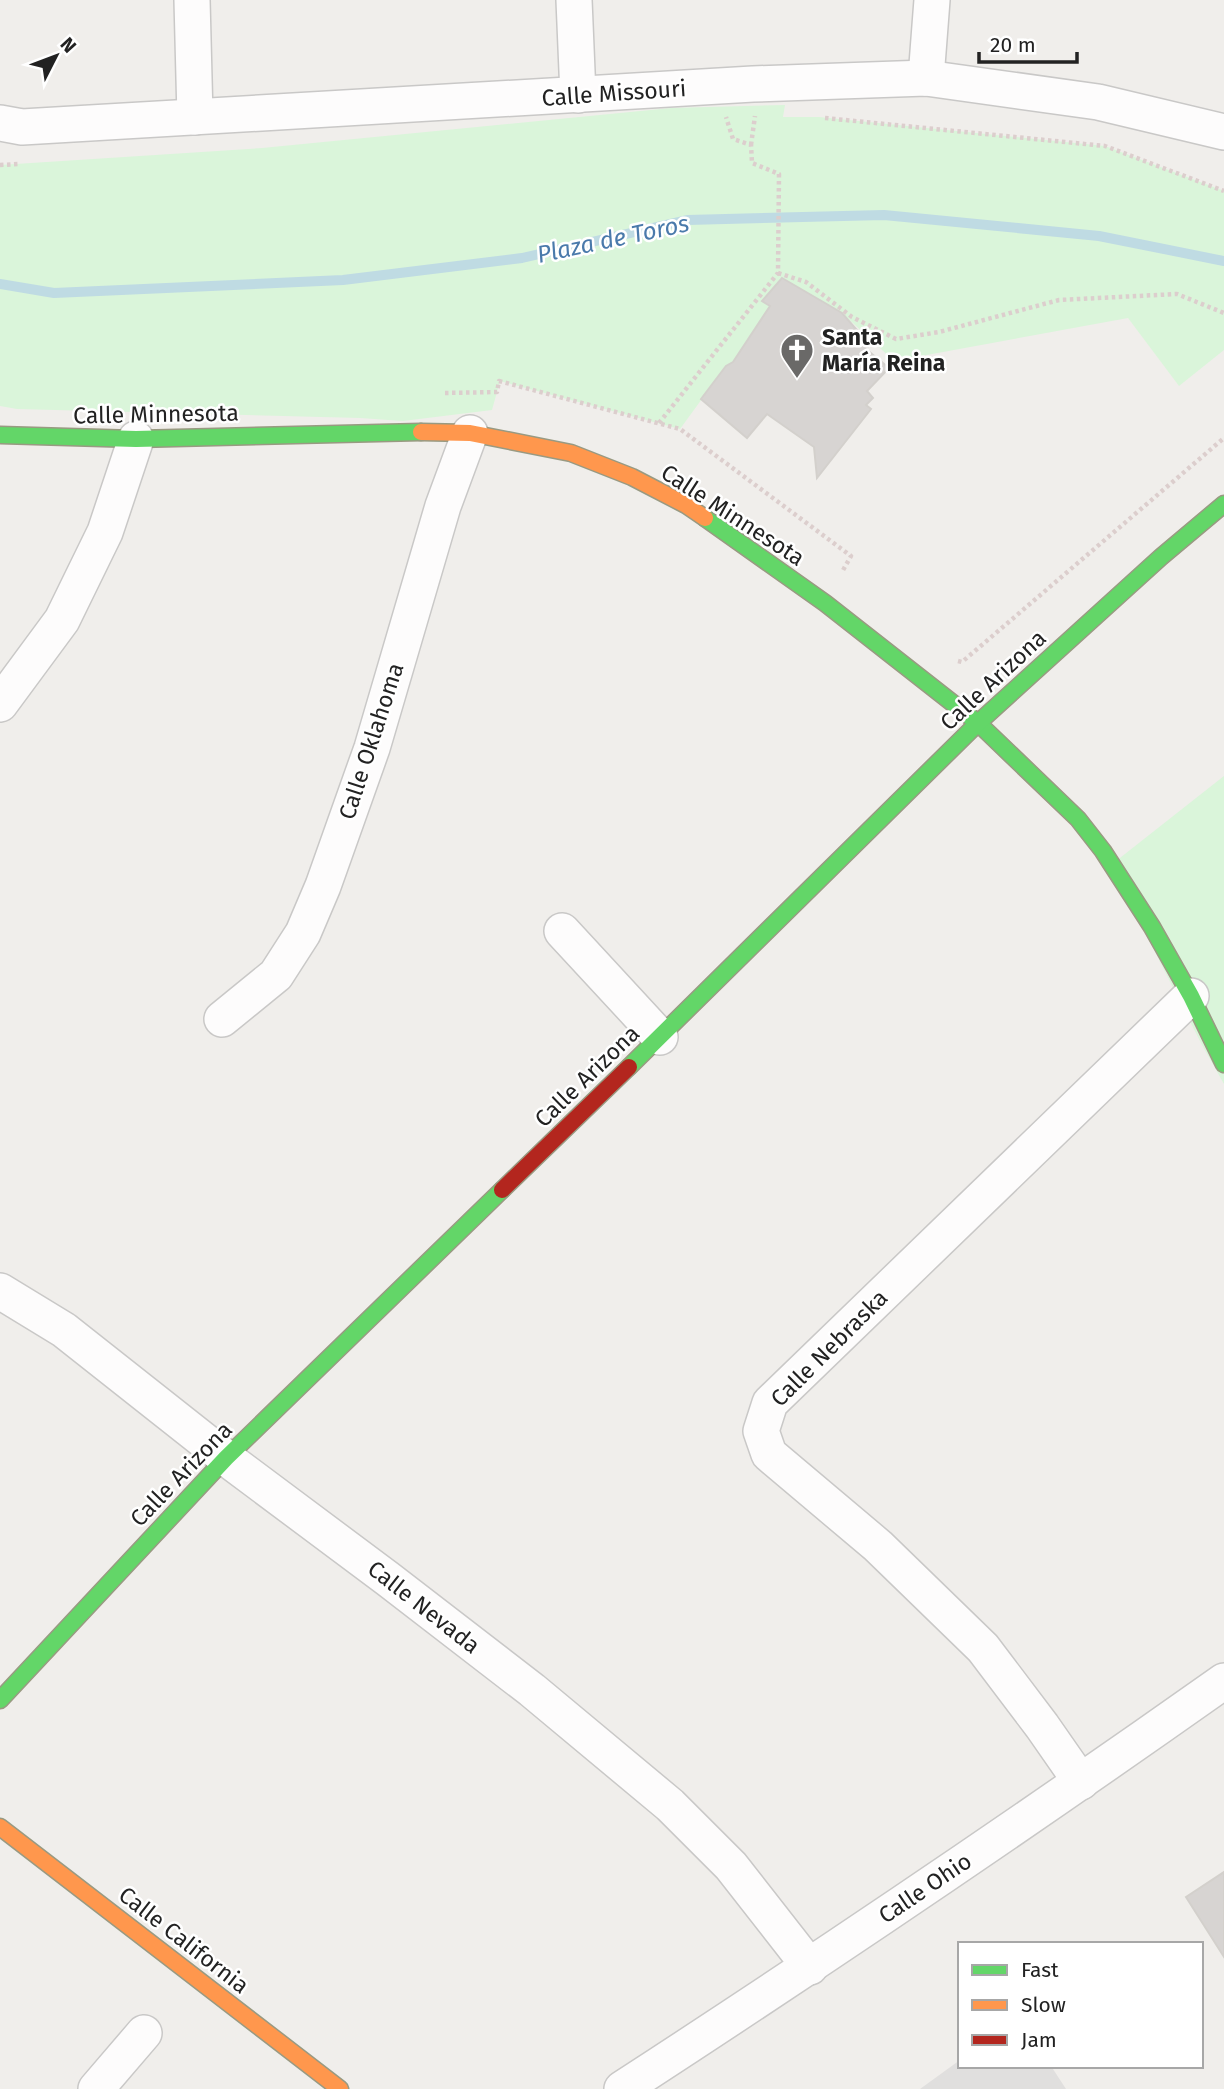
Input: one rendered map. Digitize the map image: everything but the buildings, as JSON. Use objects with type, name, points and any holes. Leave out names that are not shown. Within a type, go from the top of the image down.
[{"type":"street","points":[[191,0],[195,117]]},
{"type":"street","points":[[574,0],[578,95]]},
{"type":"street","points":[[926,78],[932,0]]},
{"type":"street","name":"Calle Missouri","points":[[0,123],[22,127],[753,84],[926,78],[1098,102],[1224,132]]},
{"type":"street","name":"Calle Minnesota","points":[[0,435],[136,439],[390,432],[470,433],[571,453],[632,477],[686,505],[825,603],[978,723],[1047,787],[1078,819],[1103,851],[1152,927],[1191,996],[1224,1064]]},
{"type":"street","name":"Calle Oklahoma","points":[[222,1019],[276,975],[303,933],[323,886],[372,748],[443,506],[470,433]]},
{"type":"street","points":[[0,704],[62,620],[105,532],[136,439]]},
{"type":"street","name":"Calle Arizona","points":[[0,1700],[226,1458],[660,1037],[978,723],[1224,504]]},
{"type":"street","points":[[562,931],[660,1037]]},
{"type":"street","name":"Calle Nebraska","points":[[1081,1782],[983,1648],[878,1545],[769,1454],[761,1431],[770,1403],[1191,996]]},
{"type":"street","name":"Calle Nevada","points":[[0,1291],[64,1330],[226,1458],[532,1690],[670,1805],[731,1866],[810,1967]]},
{"type":"street","name":"Calle Ohio","points":[[622,2089],[810,1967],[1224,1681]]},
{"type":"street","name":"Calle California","points":[[0,1827],[340,2089]]},
{"type":"street","points":[[96,2089],[144,2033]]},
{"type":"path","points":[[659,424],[778,273],[779,174],[752,163],[751,145],[756,105]]},
{"type":"path","points":[[723,106],[733,139],[751,145]]},
{"type":"path","points":[[819,117],[1105,146],[1224,191]]},
{"type":"path","points":[[778,273],[806,282],[852,317],[896,339],[939,332],[1059,300],[1177,294],[1224,313]]},
{"type":"green space","points":[[785,105],[783,117],[819,117],[1105,146],[1224,191],[1224,350],[1179,386],[1128,318],[894,361],[842,313],[782,278],[763,300],[770,306],[733,362],[726,366],[680,429],[500,381],[492,410],[403,421],[17,409],[0,406],[0,165],[262,148],[671,108]]},
{"type":"green space","points":[[1224,776],[1224,1084],[1111,865]]},
{"type":"shaded area","points":[[958,2061],[958,2068],[1052,2068],[1066,2089],[920,2089]]},
{"type":"waterway","name":"Plaza de Toros","points":[[0,284],[54,293],[343,280],[522,258],[687,220],[884,215],[1099,236],[1224,261]]},
{"type":"traffic: fast","points":[[0,435],[136,439],[421,432]]},
{"type":"traffic: fast","points":[[629,1067],[978,723],[1161,557],[1224,504]]},
{"type":"traffic: fast","points":[[705,518],[825,603],[978,723],[1078,819],[1103,851],[1152,927],[1191,996],[1224,1064]]},
{"type":"traffic: fast","points":[[0,1700],[226,1458],[502,1190]]},
{"type":"traffic: slow","points":[[421,432],[470,433],[571,453],[632,477],[705,518]]},
{"type":"traffic: slow","points":[[0,1827],[340,2089]]},
{"type":"traffic: jam","points":[[502,1190],[629,1067]]},
{"type":"place","name":"Santa María Reina","points":[[797,380]]}]
